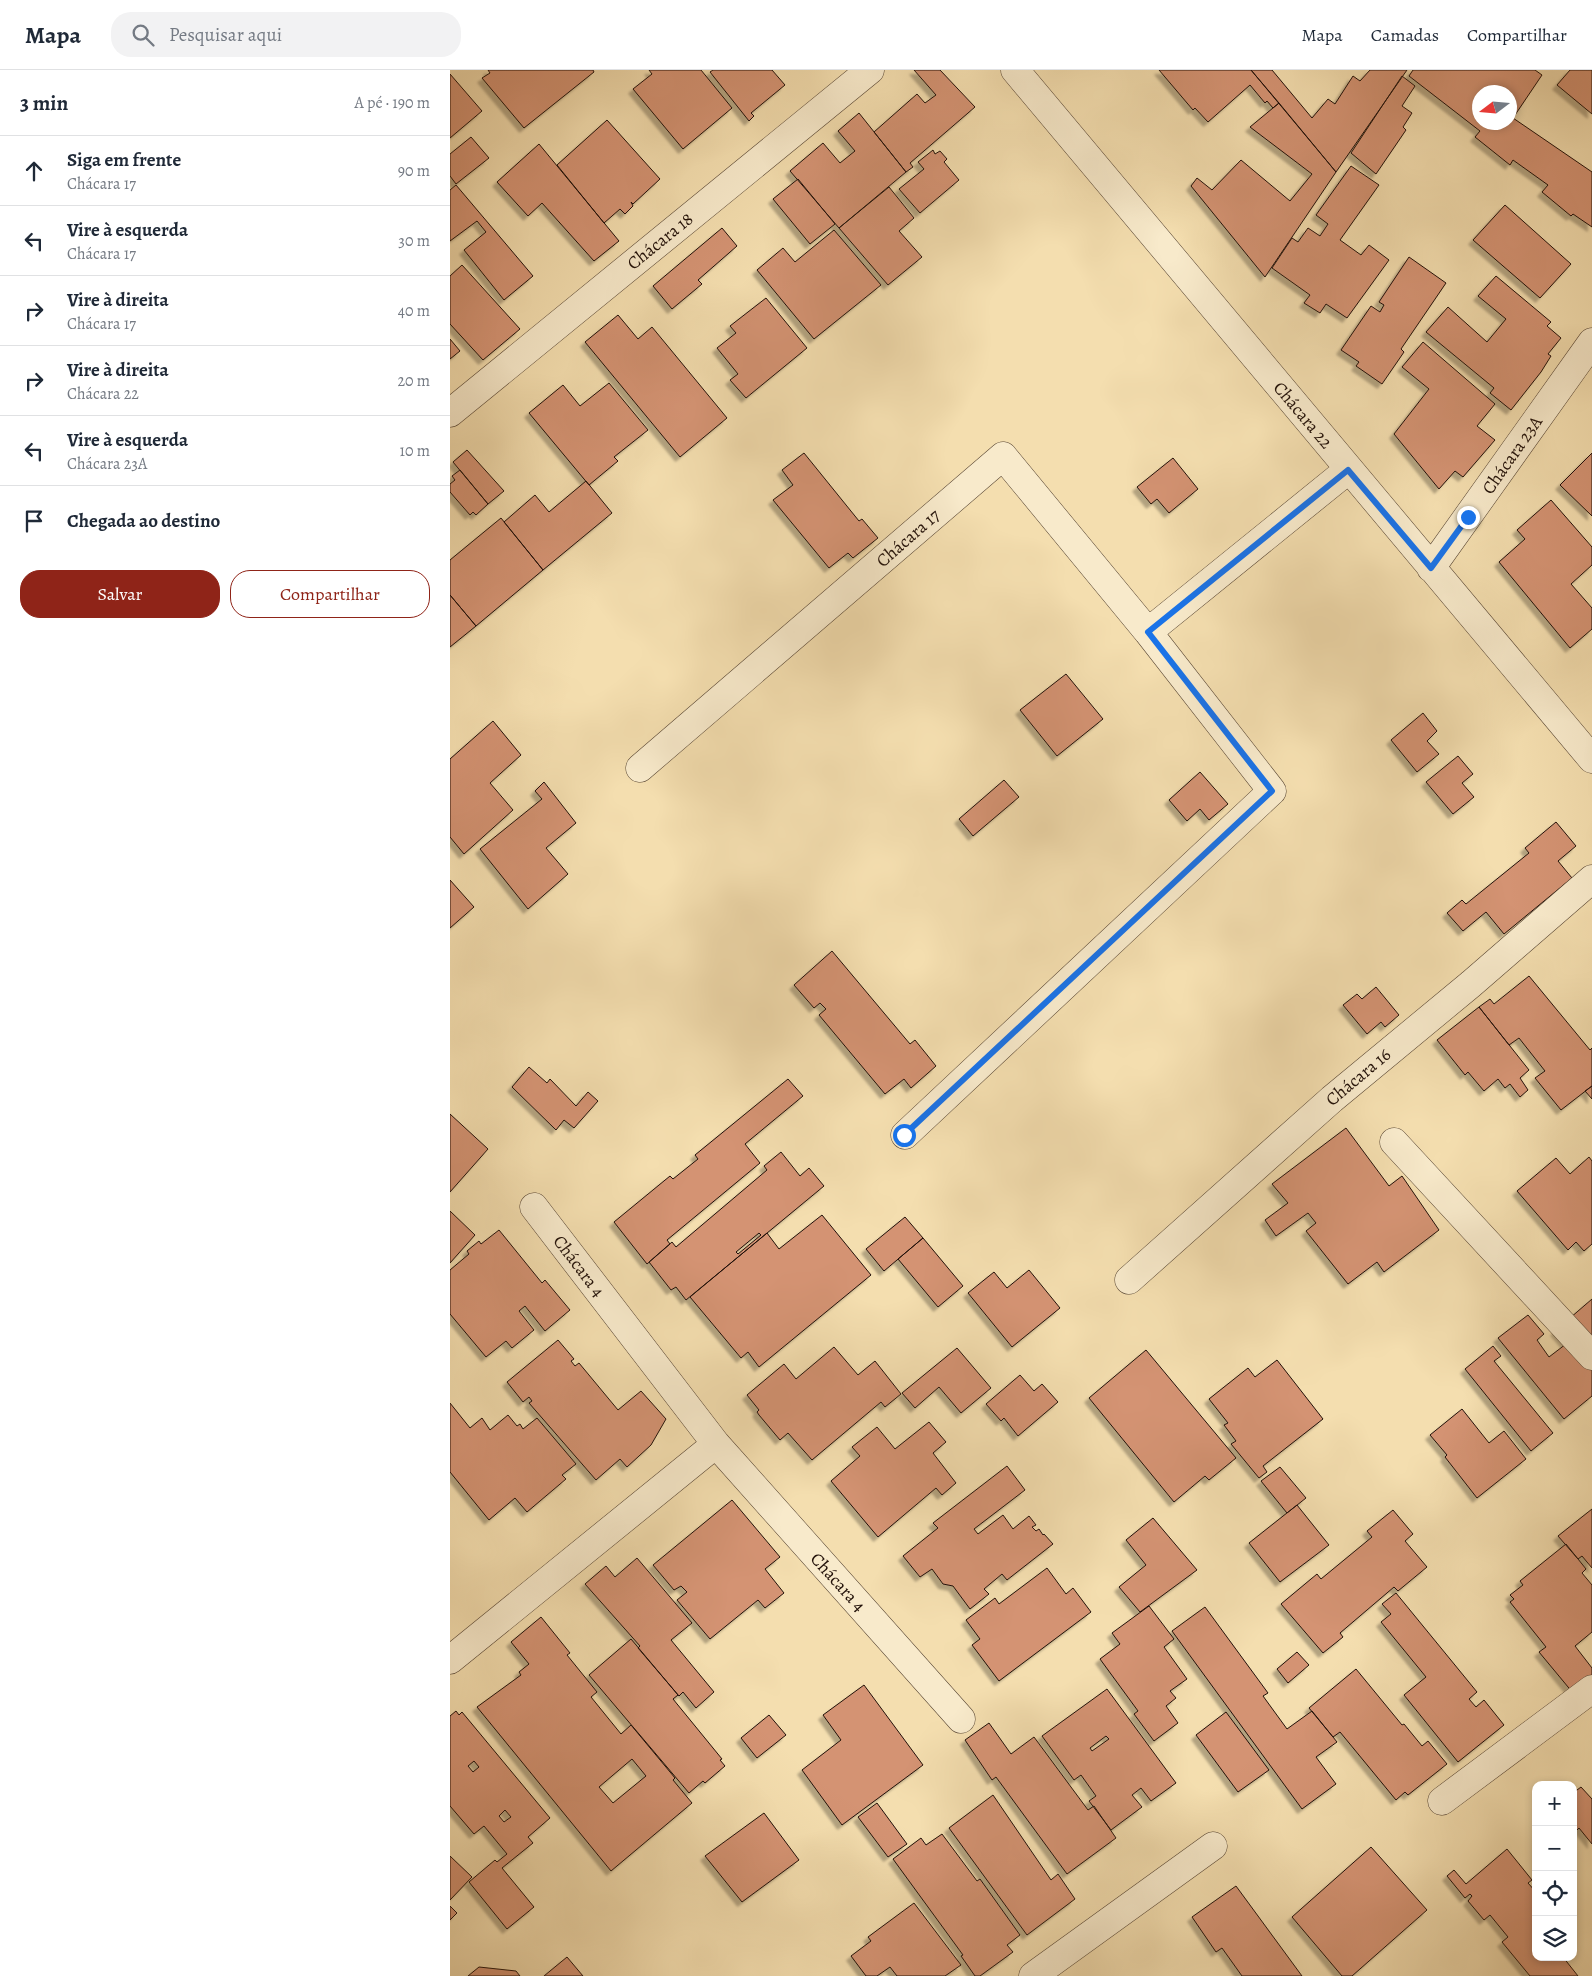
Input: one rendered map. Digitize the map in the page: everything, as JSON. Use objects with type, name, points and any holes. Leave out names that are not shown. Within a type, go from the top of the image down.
[{"type":"street","name":"Chácara 18","points":[[450,413],[870,70]]},
{"type":"street","name":"Chácara 22","points":[[1023,74],[1348,470],[1592,760]]},
{"type":"street","name":"Chácara 23A","points":[[1431,568],[1592,342]]},
{"type":"street","name":"Chácara 17","points":[[640,768],[1003,456],[1148,632],[1272,791],[904,1135]]},
{"type":"street","points":[[1148,632],[1348,470]]},
{"type":"street","name":"Chácara 16","points":[[1129,1280],[1332,1098],[1471,984],[1592,879]]},
{"type":"street","points":[[1394,1142],[1592,1356]]},
{"type":"street","name":"Chácara 4","points":[[534,1208],[716,1444],[961,1719]]},
{"type":"street","points":[[450,1660],[716,1444]]},
{"type":"street","points":[[1442,1801],[1592,1689]]},
{"type":"street","points":[[1033,1976],[1213,1846]]},
{"type":"building","points":[[488,70],[593,70],[594,72],[524,128],[482,78],[490,73]]},
{"type":"building","points":[[649,70],[701,70],[732,108],[683,149],[633,89],[652,74]]},
{"type":"building","points":[[713,70],[772,70],[785,85],[751,113],[754,116],[749,121],[710,72]]},
{"type":"building","points":[[914,70],[940,70],[975,107],[910,163],[913,167],[906,172],[874,132],[917,94],[925,103],[936,95]]},
{"type":"building","points":[[1159,70],[1251,70],[1279,103],[1273,108],[1267,101],[1265,103],[1250,85],[1208,122],[1195,108],[1193,110]]},
{"type":"building","points":[[1251,70],[1272,70],[1312,118],[1328,99],[1335,104],[1353,76],[1360,81],[1370,70],[1407,70],[1336,172]]},
{"type":"building","points":[[1413,70],[1535,70],[1542,75],[1517,112],[1517,85],[1472,85],[1472,125],[1409,76]]},
{"type":"building","points":[[1570,70],[1592,70],[1592,114],[1557,85]]},
{"type":"building","points":[[450,74],[482,111],[450,138]]},
{"type":"building","points":[[1402,76],[1415,86],[1402,106],[1412,113],[1403,127],[1406,130],[1376,174],[1351,153]]},
{"type":"building","points":[[1279,103],[1336,172],[1265,277],[1191,186],[1197,178],[1212,190],[1241,160],[1290,201],[1312,174],[1250,127]]},
{"type":"building","points":[[859,113],[906,172],[839,228],[790,171],[823,143],[840,163],[855,151],[838,131]]},
{"type":"building","points":[[607,120],[660,179],[633,204],[631,202],[633,206],[625,214],[620,209],[604,223],[557,165]]},
{"type":"building","points":[[1517,121],[1592,172],[1592,227],[1573,214],[1571,216],[1542,192],[1548,185],[1513,160],[1510,165],[1475,137],[1480,131],[1479,130],[1517,130]]},
{"type":"building","points":[[471,137],[489,158],[456,184],[450,176],[450,154]]},
{"type":"building","points":[[539,144],[619,241],[594,261],[542,203],[528,216],[497,182]]},
{"type":"building","points":[[933,150],[935,154],[940,151],[947,159],[944,162],[959,180],[920,213],[899,189],[924,169],[918,162]]},
{"type":"building","points":[[1351,166],[1379,185],[1340,240],[1361,255],[1369,245],[1389,260],[1347,318],[1326,304],[1320,313],[1304,303],[1310,295],[1272,268],[1292,238],[1298,242],[1308,228],[1320,236],[1328,224],[1316,215]]},
{"type":"building","points":[[798,179],[835,224],[810,244],[773,199]]},
{"type":"building","points":[[456,185],[533,276],[504,300],[464,250],[486,232],[477,221],[450,241],[450,190]]},
{"type":"building","points":[[889,187],[914,218],[899,231],[922,257],[888,285],[839,228]]},
{"type":"building","points":[[1505,205],[1571,264],[1540,298],[1473,240]]},
{"type":"building","points":[[722,228],[737,246],[698,280],[702,284],[672,309],[653,286]]},
{"type":"building","points":[[834,230],[881,285],[814,339],[757,270],[783,248],[795,262]]},
{"type":"building","points":[[1409,257],[1446,283],[1401,349],[1404,352],[1382,384],[1356,366],[1359,362],[1341,350],[1371,306],[1380,312],[1384,305],[1379,302]]},
{"type":"building","points":[[462,265],[520,329],[483,360],[450,324],[450,276]]},
{"type":"building","points":[[1496,276],[1551,322],[1547,326],[1561,338],[1548,354],[1551,356],[1541,372],[1511,410],[1490,393],[1494,388],[1426,332],[1448,307],[1487,342],[1506,319],[1478,296]]},
{"type":"building","points":[[766,298],[807,348],[746,398],[730,380],[738,374],[717,348],[736,333],[730,326]]},
{"type":"building","points":[[618,315],[638,339],[652,327],[727,418],[680,457],[585,342]]},
{"type":"building","points":[[450,339],[460,351],[450,359]]},
{"type":"building","points":[[1423,342],[1495,404],[1477,426],[1495,440],[1463,477],[1455,471],[1439,489],[1394,434],[1429,389],[1402,367]]},
{"type":"building","points":[[609,383],[648,430],[614,457],[618,461],[589,485],[529,413],[563,385],[580,406]]},
{"type":"building","points":[[467,450],[504,491],[488,504],[453,462]]},
{"type":"building","points":[[804,453],[859,521],[862,519],[878,538],[853,558],[848,553],[829,568],[773,500],[793,485],[782,470]]},
{"type":"building","points":[[1592,453],[1592,516],[1560,485]]},
{"type":"building","points":[[1173,458],[1198,489],[1169,513],[1157,499],[1151,504],[1137,487]]},
{"type":"building","points":[[460,470],[488,504],[476,515],[473,512],[470,515],[450,492],[450,484],[455,480],[452,476]]},
{"type":"building","points":[[586,481],[612,513],[543,570],[504,522],[535,495],[549,512]]},
{"type":"building","points":[[1551,500],[1592,547],[1592,565],[1571,584],[1592,608],[1592,629],[1570,648],[1499,562],[1525,539],[1517,530]]},
{"type":"building","points":[[501,518],[543,570],[476,626],[450,595],[450,560]]},
{"type":"building","points":[[450,595],[476,626],[450,647]]},
{"type":"building","points":[[1066,674],[1103,719],[1057,756],[1020,710]]},
{"type":"building","points":[[1423,713],[1437,731],[1427,741],[1439,754],[1417,772],[1391,740]]},
{"type":"building","points":[[493,721],[521,755],[490,783],[513,810],[464,854],[450,837],[450,759]]},
{"type":"building","points":[[1458,756],[1473,774],[1462,783],[1474,797],[1453,814],[1426,782]]},
{"type":"building","points":[[1200,772],[1228,804],[1209,820],[1200,809],[1187,821],[1169,800]]},
{"type":"building","points":[[1004,780],[1019,797],[973,836],[959,819]]},
{"type":"building","points":[[544,782],[576,823],[546,848],[568,874],[528,909],[480,849],[542,799],[535,791]]},
{"type":"building","points":[[1556,822],[1576,846],[1558,861],[1572,878],[1504,934],[1486,912],[1463,931],[1447,913],[1462,900],[1466,904],[1529,853],[1525,848]]},
{"type":"building","points":[[450,880],[474,907],[450,928]]},
{"type":"building","points":[[832,951],[910,1044],[915,1040],[936,1066],[911,1088],[904,1079],[885,1094],[819,1015],[826,1009],[820,1003],[814,1008],[794,985]]},
{"type":"building","points":[[1529,976],[1590,1050],[1592,1048],[1592,1086],[1561,1110],[1535,1078],[1545,1071],[1519,1038],[1509,1045],[1479,1007],[1490,999],[1494,1004]]},
{"type":"building","points":[[1376,987],[1399,1015],[1385,1027],[1381,1022],[1367,1034],[1343,1005],[1357,994],[1362,999]]},
{"type":"building","points":[[1479,1007],[1529,1070],[1520,1078],[1528,1090],[1520,1097],[1510,1084],[1505,1088],[1498,1079],[1484,1091],[1468,1072],[1465,1075],[1437,1040]]},
{"type":"building","points":[[529,1067],[547,1083],[550,1079],[576,1106],[588,1092],[598,1101],[574,1128],[564,1120],[556,1130],[512,1087]]},
{"type":"building","points":[[788,1079],[803,1096],[745,1144],[760,1163],[667,1240],[670,1244],[647,1264],[614,1222],[670,1176],[673,1179],[698,1159],[695,1155]]},
{"type":"building","points":[[1592,1086],[1592,1099],[1585,1091]]},
{"type":"building","points":[[450,1114],[488,1149],[450,1192]]},
{"type":"building","points":[[1346,1128],[1389,1186],[1402,1176],[1439,1230],[1384,1272],[1377,1262],[1348,1284],[1306,1231],[1316,1223],[1308,1213],[1276,1236],[1265,1220],[1288,1203],[1272,1184]]},
{"type":"building","points":[[781,1152],[800,1176],[809,1168],[824,1186],[686,1300],[676,1287],[671,1290],[649,1262],[672,1242],[676,1247],[767,1170],[764,1166]],"holes":[[[759,1233],[761,1235],[738,1254],[736,1252]]]},
{"type":"building","points":[[1589,1157],[1592,1161],[1592,1244],[1584,1251],[1576,1242],[1568,1250],[1517,1191],[1556,1158],[1570,1174]]},
{"type":"building","points":[[450,1211],[475,1235],[450,1263]]},
{"type":"building","points":[[822,1215],[871,1275],[759,1367],[748,1352],[741,1358],[690,1297],[767,1233],[779,1249]]},
{"type":"building","points":[[905,1217],[923,1238],[884,1271],[866,1249]]},
{"type":"building","points":[[499,1230],[542,1283],[545,1280],[570,1310],[545,1331],[525,1306],[519,1311],[534,1330],[512,1348],[506,1341],[486,1357],[450,1314],[450,1270],[469,1254],[467,1251],[479,1241],[481,1244]]},
{"type":"building","points":[[923,1238],[963,1286],[938,1307],[898,1259]]},
{"type":"building","points":[[1029,1270],[1060,1308],[1012,1347],[968,1293],[994,1272],[1007,1288]]},
{"type":"building","points":[[1592,1299],[1592,1396],[1564,1419],[1498,1338],[1528,1315],[1544,1334],[1537,1340],[1549,1357],[1566,1344],[1555,1331]]},
{"type":"building","points":[[558,1340],[574,1359],[571,1361],[575,1366],[579,1363],[618,1410],[641,1391],[666,1419],[651,1445],[627,1467],[620,1459],[596,1480],[529,1403],[532,1401],[529,1397],[523,1402],[507,1382]]},
{"type":"building","points":[[1493,1346],[1501,1356],[1494,1361],[1553,1433],[1531,1451],[1465,1369]]},
{"type":"building","points":[[834,1347],[858,1375],[875,1361],[901,1394],[885,1407],[881,1402],[812,1460],[788,1433],[780,1440],[759,1415],[757,1412],[759,1410],[747,1395],[784,1364],[796,1379]]},
{"type":"building","points":[[957,1348],[991,1388],[961,1413],[939,1387],[915,1408],[902,1393]]},
{"type":"building","points":[[1146,1350],[1236,1458],[1209,1480],[1205,1476],[1174,1502],[1089,1398]]},
{"type":"building","points":[[1277,1360],[1323,1419],[1263,1466],[1267,1472],[1259,1478],[1231,1444],[1236,1441],[1224,1425],[1228,1423],[1209,1399],[1248,1368],[1255,1377]]},
{"type":"building","points":[[1020,1375],[1034,1391],[1042,1384],[1058,1402],[1018,1436],[1004,1418],[1001,1421],[986,1404]]},
{"type":"building","points":[[450,1403],[470,1428],[482,1418],[490,1430],[508,1415],[517,1426],[520,1424],[523,1429],[537,1418],[576,1464],[562,1475],[566,1479],[527,1512],[515,1498],[489,1520],[450,1472]]},
{"type":"building","points":[[1462,1409],[1489,1443],[1504,1431],[1526,1459],[1477,1498],[1445,1457],[1447,1455],[1430,1435]]},
{"type":"building","points":[[929,1422],[946,1442],[933,1453],[956,1483],[942,1495],[936,1488],[878,1537],[831,1481],[860,1456],[852,1447],[877,1427],[895,1449]]},
{"type":"building","points":[[1007,1466],[1025,1490],[974,1529],[978,1534],[1003,1515],[1013,1529],[1029,1516],[1036,1525],[1032,1527],[1036,1531],[1039,1529],[1053,1544],[1007,1580],[1002,1574],[984,1589],[989,1594],[970,1609],[953,1586],[943,1584],[932,1569],[920,1577],[903,1556],[938,1528],[933,1523]]},
{"type":"building","points":[[1280,1467],[1306,1498],[1287,1513],[1261,1481]]},
{"type":"building","points":[[732,1500],[780,1557],[765,1569],[784,1593],[765,1608],[758,1600],[710,1639],[677,1600],[687,1592],[681,1586],[674,1590],[653,1565]]},
{"type":"building","points":[[1297,1505],[1329,1545],[1280,1582],[1249,1543]]},
{"type":"building","points":[[1592,1509],[1592,1568],[1582,1556],[1578,1559],[1558,1536]]},
{"type":"building","points":[[1393,1510],[1413,1534],[1405,1541],[1427,1567],[1398,1591],[1394,1587],[1340,1633],[1343,1637],[1323,1653],[1281,1604],[1317,1574],[1321,1579],[1372,1537],[1367,1531]]},
{"type":"building","points":[[1153,1518],[1197,1570],[1140,1612],[1119,1587],[1146,1565],[1126,1540]]},
{"type":"building","points":[[1566,1544],[1586,1569],[1582,1573],[1592,1585],[1592,1632],[1575,1646],[1592,1668],[1592,1687],[1578,1699],[1539,1652],[1546,1647],[1510,1602],[1514,1599],[1510,1595],[1523,1585],[1520,1581]]},
{"type":"building","points":[[637,1558],[692,1623],[671,1640],[714,1692],[696,1708],[683,1692],[679,1696],[638,1648],[640,1646],[585,1584],[606,1566],[615,1577]]},
{"type":"building","points":[[1047,1568],[1066,1594],[1073,1588],[1091,1612],[999,1681],[972,1645],[980,1639],[966,1620],[995,1598],[999,1604]]},
{"type":"building","points":[[1396,1593],[1477,1692],[1469,1699],[1476,1707],[1484,1700],[1504,1725],[1458,1762],[1404,1695],[1426,1677],[1381,1622],[1391,1614],[1382,1604]]},
{"type":"building","points":[[1149,1606],[1174,1639],[1164,1647],[1187,1679],[1170,1691],[1176,1698],[1166,1706],[1178,1723],[1154,1741],[1134,1714],[1138,1711],[1100,1659],[1120,1644],[1112,1633]]},
{"type":"building","points":[[1205,1607],[1268,1693],[1263,1696],[1287,1729],[1312,1711],[1337,1742],[1316,1757],[1336,1784],[1302,1809],[1172,1631]]},
{"type":"building","points":[[541,1617],[570,1653],[567,1655],[597,1692],[591,1697],[621,1734],[631,1725],[675,1778],[673,1780],[692,1803],[611,1871],[477,1707],[521,1675],[519,1672],[529,1664],[511,1642]],"holes":[[[632,1759],[646,1776],[613,1803],[599,1787]]]},
{"type":"building","points":[[631,1639],[678,1695],[673,1699],[722,1759],[720,1760],[725,1766],[705,1783],[703,1781],[689,1793],[589,1675]]},
{"type":"building","points":[[1297,1652],[1309,1665],[1288,1683],[1277,1669]]},
{"type":"building","points":[[1356,1669],[1402,1725],[1404,1724],[1422,1746],[1428,1741],[1447,1764],[1408,1795],[1405,1792],[1396,1800],[1340,1732],[1333,1737],[1309,1708]]},
{"type":"building","points":[[864,1685],[923,1765],[842,1825],[802,1770],[841,1740],[823,1715]]},
{"type":"building","points":[[1107,1689],[1176,1783],[1151,1801],[1141,1788],[1132,1795],[1142,1807],[1111,1830],[1089,1801],[1096,1796],[1081,1775],[1074,1780],[1042,1736]],"holes":[[[1106,1736],[1109,1739],[1092,1751],[1090,1748]]]},
{"type":"building","points":[[456,1711],[459,1715],[462,1712],[550,1818],[528,1837],[533,1843],[502,1868],[534,1907],[507,1929],[469,1882],[495,1860],[497,1862],[507,1854],[484,1826],[474,1834],[450,1806],[450,1716]],"holes":[[[474,1761],[479,1767],[473,1772],[468,1766]],[[505,1810],[511,1817],[504,1822],[499,1816]]]},
{"type":"building","points":[[1226,1712],[1269,1770],[1238,1792],[1196,1735]]},
{"type":"building","points":[[769,1715],[786,1735],[757,1758],[741,1738]]},
{"type":"building","points":[[989,1723],[1011,1754],[1034,1737],[1088,1810],[1094,1806],[1116,1838],[1067,1874],[996,1777],[992,1780],[965,1740]]},
{"type":"building","points":[[1581,1787],[1592,1799],[1592,1844],[1579,1828],[1577,1830],[1577,1790]]},
{"type":"building","points":[[993,1795],[1051,1880],[1058,1874],[1075,1899],[1027,1935],[949,1828]]},
{"type":"building","points":[[877,1803],[907,1844],[888,1857],[858,1817]]},
{"type":"building","points":[[764,1813],[799,1860],[742,1902],[705,1856]]},
{"type":"building","points":[[942,1834],[977,1881],[980,1879],[1020,1935],[1007,1945],[1013,1952],[980,1976],[975,1976],[961,1956],[963,1955],[893,1859],[921,1838],[926,1845]]},
{"type":"building","points":[[1371,1847],[1427,1910],[1352,1976],[1342,1976],[1292,1917]]},
{"type":"building","points":[[1507,1849],[1532,1880],[1528,1883],[1532,1888],[1532,1961],[1566,1961],[1578,1976],[1530,1976],[1502,1942],[1508,1937],[1490,1915],[1484,1920],[1468,1901],[1472,1896],[1470,1894],[1465,1898],[1447,1876],[1454,1870],[1466,1884]]},
{"type":"building","points":[[450,1856],[472,1877],[450,1900]]},
{"type":"building","points":[[1236,1886],[1302,1976],[1242,1976],[1222,1948],[1216,1952],[1192,1917]]},
{"type":"building","points":[[914,1903],[961,1965],[945,1976],[897,1976],[890,1967],[877,1976],[866,1976],[851,1956],[871,1941],[868,1937]]},
{"type":"building","points":[[450,1906],[457,1913],[450,1920]]},
{"type":"building","points":[[567,1957],[583,1976],[544,1976]]},
{"type":"building","points":[[479,1967],[516,1971],[520,1976],[468,1976]]},
{"type":"route","points":[[904,1135],[1272,791],[1148,632],[1348,470],[1431,568],[1468,517]]}]
